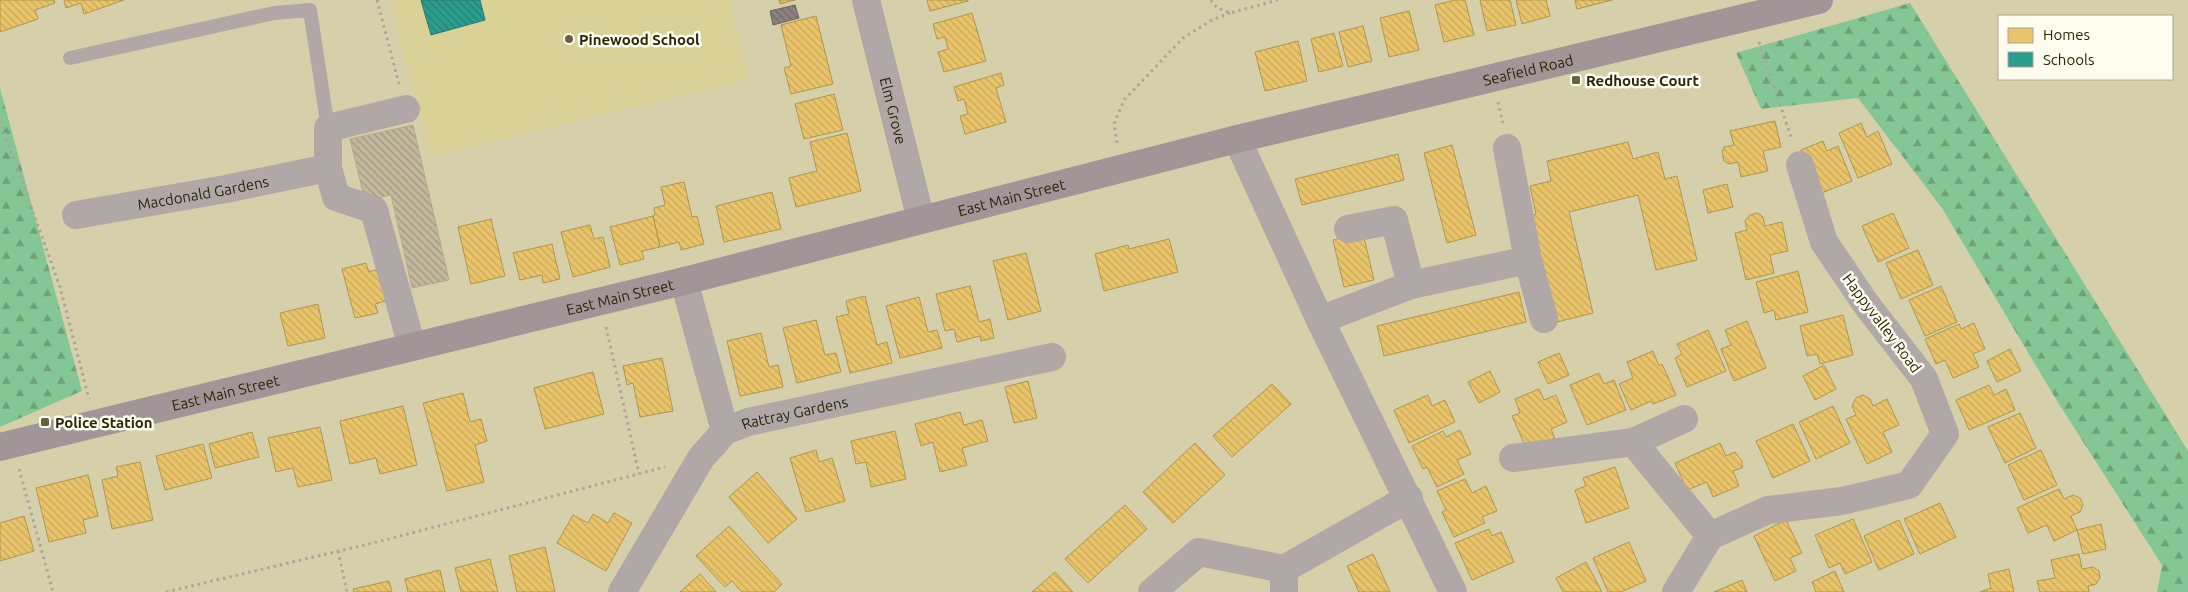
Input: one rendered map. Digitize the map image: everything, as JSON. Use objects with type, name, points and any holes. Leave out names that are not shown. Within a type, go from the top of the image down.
[{"type":"main road","name":"Seafield Road","points":[[1237,139],[1819,0]]},
{"type":"main road","name":"East Main Street","points":[[6,446],[601,302],[1237,139]]},
{"type":"street","name":"Elm Grove","points":[[866,0],[921,220]]},
{"type":"street","points":[[406,109],[328,128],[328,168],[336,197],[374,210],[412,347]]},
{"type":"street","points":[[1237,139],[1320,320],[1409,498],[1453,592]]},
{"type":"street","points":[[1507,148],[1528,260],[1544,318]]},
{"type":"street","name":"Happyvalley Road","points":[[1710,536],[1768,510],[1842,501],[1908,485],[1944,434],[1924,378],[1866,304],[1824,242],[1800,165]]},
{"type":"street","name":"Macdonald Gardens","points":[[76,215],[328,168]]},
{"type":"street","points":[[1348,229],[1394,220],[1411,284]]},
{"type":"street","points":[[1320,320],[1411,284],[1528,260]]},
{"type":"street","points":[[684,281],[725,431]]},
{"type":"street","name":"Rattray Gardens","points":[[622,592],[701,458],[725,431],[748,422],[1052,357]]},
{"type":"street","points":[[1513,458],[1633,442],[1684,419]]},
{"type":"street","points":[[1633,442],[1710,536],[1676,592]]},
{"type":"street","points":[[1152,592],[1199,552],[1284,581],[1409,498]]},
{"type":"lane","points":[[70,58],[274,12],[310,10],[328,128]]},
{"type":"path","points":[[377,0],[406,109]]},
{"type":"path","points":[[1210,0],[1217,8],[1230,13]]},
{"type":"path","points":[[1122,168],[1114,124],[1124,100],[1184,38],[1212,20],[1278,0]]},
{"type":"path","points":[[1750,17],[1800,165]]},
{"type":"path","points":[[1492,79],[1507,148]]},
{"type":"path","points":[[0,120],[60,286],[96,424]]},
{"type":"path","points":[[601,302],[639,474]]},
{"type":"path","points":[[6,446],[53,592]]},
{"type":"path","points":[[166,592],[338,551],[701,458]]},
{"type":"path","points":[[338,551],[347,592]]},
{"type":"shaded area","name":"Pinewood School","points":[[390,0],[728,0],[749,79],[430,156]]},
{"type":"green space","points":[[1910,3],[2188,451],[2188,592],[2157,592],[2162,565],[2057,401],[1942,208],[1858,98],[1761,109],[1736,53]]},
{"type":"green space","points":[[0,88],[82,391],[0,427]]},
{"type":"building: Homes","points":[[0,0],[54,0],[55,3],[35,10],[38,19],[0,32]]},
{"type":"building: Homes","points":[[64,0],[124,0],[84,14],[81,3],[66,8]]},
{"type":"building: Homes","points":[[779,0],[795,0],[780,4]]},
{"type":"building: Homes","points":[[927,0],[968,0],[968,1],[930,11]]},
{"type":"building: Homes","points":[[1455,0],[1465,0],[1474,35],[1444,42],[1435,5]]},
{"type":"building: Homes","points":[[1480,0],[1510,0],[1516,25],[1487,31]]},
{"type":"building: Homes","points":[[1516,0],[1546,0],[1550,16],[1522,24]]},
{"type":"building: Homes","points":[[1575,0],[1612,0],[1577,9]]},
{"type":"building: Homes","points":[[1409,11],[1419,50],[1389,57],[1380,18]]},
{"type":"building: Homes","points":[[972,13],[986,61],[944,72],[938,52],[948,49],[945,37],[937,39],[933,24]]},
{"type":"building: Homes","points":[[816,16],[833,84],[791,94],[784,68],[791,66],[781,25]]},
{"type":"building: Homes","points":[[1363,26],[1372,61],[1348,67],[1339,32]]},
{"type":"building: Homes","points":[[1334,33],[1343,66],[1319,72],[1311,39]]},
{"type":"building: Homes","points":[[1298,41],[1307,81],[1265,91],[1255,52]]},
{"type":"building: Homes","points":[[1001,73],[1004,85],[996,88],[1006,122],[965,134],[960,116],[968,114],[964,99],[958,101],[954,87]]},
{"type":"building: Homes","points":[[834,94],[843,130],[804,139],[795,104]]},
{"type":"building: Homes","points":[[1775,121],[1781,147],[1763,151],[1768,171],[1741,177],[1738,162],[1729,164],[1724,161],[1722,153],[1724,147],[1734,145],[1730,131]]},
{"type":"building: Homes","points":[[1861,123],[1867,137],[1878,131],[1892,164],[1858,178],[1839,133]]},
{"type":"building: Homes","points":[[847,133],[861,191],[796,207],[789,178],[817,171],[810,142]]},
{"type":"building: Homes","points":[[1823,141],[1827,151],[1838,146],[1852,181],[1819,194],[1801,150]]},
{"type":"building: Homes","points":[[1628,142],[1633,159],[1658,152],[1665,179],[1677,176],[1697,260],[1656,270],[1638,195],[1569,212],[1593,313],[1553,323],[1527,217],[1536,214],[1530,186],[1551,181],[1547,161]]},
{"type":"building: Homes","points":[[1452,145],[1476,235],[1447,243],[1424,153]]},
{"type":"building: Homes","points":[[1398,154],[1404,180],[1302,205],[1295,179]]},
{"type":"building: Homes","points":[[684,182],[692,217],[697,216],[704,244],[681,250],[679,242],[660,247],[653,216],[655,215],[654,208],[665,205],[661,187]]},
{"type":"building: Homes","points":[[1727,184],[1733,207],[1708,213],[1703,190]]},
{"type":"building: Homes","points":[[772,192],[781,229],[724,242],[716,206]]},
{"type":"building: Homes","points":[[1758,213],[1763,217],[1765,226],[1782,222],[1788,251],[1770,255],[1774,273],[1746,280],[1735,233],[1747,230],[1745,221],[1750,215]]},
{"type":"building: Homes","points":[[1893,213],[1909,248],[1878,262],[1862,226]]},
{"type":"building: Homes","points":[[653,216],[660,247],[642,251],[644,259],[620,265],[610,227]]},
{"type":"building: Homes","points":[[491,219],[505,276],[471,284],[458,227]]},
{"type":"building: Homes","points":[[590,225],[594,239],[603,237],[610,267],[573,277],[561,232]]},
{"type":"building: Homes","points":[[1363,233],[1374,280],[1344,287],[1333,240]]},
{"type":"building: Homes","points":[[1169,239],[1178,272],[1104,291],[1095,254],[1128,245],[1129,249]]},
{"type":"building: Homes","points":[[552,244],[560,279],[543,283],[542,275],[520,280],[513,253]]},
{"type":"building: Homes","points":[[1918,250],[1933,285],[1901,299],[1886,263]]},
{"type":"building: Homes","points":[[1026,253],[1041,311],[1008,320],[993,261]]},
{"type":"building: Homes","points":[[366,263],[369,272],[378,269],[386,301],[375,304],[378,313],[355,318],[342,269]]},
{"type":"building: Homes","points":[[1798,271],[1808,312],[1776,320],[1774,310],[1764,313],[1756,282]]},
{"type":"building: Homes","points":[[970,286],[979,322],[990,319],[994,338],[981,341],[980,336],[957,342],[954,329],[945,331],[936,294]]},
{"type":"building: Homes","points":[[1941,286],[1957,322],[1925,336],[1909,300]]},
{"type":"building: Homes","points":[[1519,292],[1526,322],[1384,356],[1377,326]]},
{"type":"building: Homes","points":[[865,296],[877,345],[887,342],[892,363],[850,373],[836,317],[849,314],[846,301]]},
{"type":"building: Homes","points":[[919,297],[928,332],[937,330],[942,348],[900,358],[886,306]]},
{"type":"building: Homes","points":[[318,304],[325,338],[288,346],[280,313]]},
{"type":"building: Homes","points":[[1843,315],[1853,355],[1820,364],[1817,354],[1807,356],[1800,326]]},
{"type":"building: Homes","points":[[816,320],[825,355],[836,353],[841,372],[797,383],[783,328]]},
{"type":"building: Homes","points":[[1747,321],[1766,368],[1734,381],[1721,349],[1731,345],[1725,330]]},
{"type":"building: Homes","points":[[1974,323],[1985,349],[1973,354],[1979,367],[1953,378],[1945,360],[1936,364],[1925,339],[1959,324],[1961,329]]},
{"type":"building: Homes","points":[[1708,330],[1726,371],[1687,387],[1675,358],[1682,354],[1677,344]]},
{"type":"building: Homes","points":[[761,333],[769,367],[778,365],[783,387],[740,396],[727,341]]},
{"type":"building: Homes","points":[[2010,349],[2021,371],[1997,382],[1987,361]]},
{"type":"building: Homes","points":[[1653,351],[1659,366],[1662,364],[1676,395],[1653,404],[1651,401],[1631,410],[1619,384],[1633,378],[1627,362]]},
{"type":"building: Homes","points":[[1559,353],[1569,375],[1548,384],[1538,362]]},
{"type":"building: Homes","points":[[662,358],[673,411],[640,417],[633,383],[627,385],[623,366]]},
{"type":"building: Homes","points":[[1824,365],[1836,389],[1815,400],[1803,376]]},
{"type":"building: Homes","points":[[1490,371],[1500,392],[1479,403],[1468,382]]},
{"type":"building: Homes","points":[[593,372],[604,414],[545,429],[534,388]]},
{"type":"building: Homes","points":[[1599,373],[1604,384],[1614,380],[1626,410],[1587,425],[1570,385]]},
{"type":"building: Homes","points":[[1028,381],[1037,418],[1014,423],[1005,387]]},
{"type":"building: Homes","points":[[1272,384],[1291,404],[1232,457],[1213,436]]},
{"type":"building: Homes","points":[[1989,385],[1994,395],[2006,389],[2015,410],[1969,430],[1956,400]]},
{"type":"building: Homes","points":[[1539,389],[1544,400],[1556,395],[1567,422],[1551,429],[1555,438],[1527,450],[1512,416],[1520,413],[1515,399]]},
{"type":"building: Homes","points":[[463,393],[470,422],[481,419],[487,441],[475,445],[484,482],[447,491],[423,403]]},
{"type":"building: Homes","points":[[1428,395],[1432,406],[1445,400],[1455,422],[1409,443],[1394,410]]},
{"type":"building: Homes","points":[[1863,395],[1870,399],[1873,406],[1887,399],[1899,425],[1883,432],[1892,452],[1867,464],[1846,419],[1856,415],[1852,406],[1856,398]]},
{"type":"building: Homes","points":[[403,406],[417,465],[380,474],[376,458],[350,464],[340,421]]},
{"type":"building: Homes","points":[[1833,406],[1850,443],[1816,459],[1799,422]]},
{"type":"building: Homes","points":[[960,412],[964,425],[982,420],[988,441],[962,448],[967,465],[940,472],[933,442],[921,446],[915,424]]},
{"type":"building: Homes","points":[[2020,413],[2036,448],[2005,463],[1988,427]]},
{"type":"building: Homes","points":[[1793,424],[1810,461],[1773,478],[1756,441]]},
{"type":"building: Homes","points":[[320,427],[332,480],[298,487],[293,468],[276,472],[268,438]]},
{"type":"building: Homes","points":[[1460,430],[1471,454],[1457,460],[1464,474],[1437,487],[1427,467],[1423,469],[1412,446],[1443,431],[1446,437]]},
{"type":"building: Homes","points":[[895,431],[906,479],[871,487],[866,462],[856,464],[851,441]]},
{"type":"building: Homes","points":[[252,432],[259,457],[215,468],[209,444]]},
{"type":"building: Homes","points":[[1195,443],[1225,475],[1173,523],[1143,492]]},
{"type":"building: Homes","points":[[1720,443],[1726,456],[1735,452],[1742,461],[1742,468],[1733,471],[1739,486],[1713,497],[1707,482],[1687,490],[1675,463]]},
{"type":"building: Homes","points":[[203,444],[212,478],[165,490],[156,456]]},
{"type":"building: Homes","points":[[816,450],[819,462],[832,458],[845,501],[806,512],[790,458]]},
{"type":"building: Homes","points":[[2041,450],[2057,485],[2024,500],[2008,465]]},
{"type":"building: Homes","points":[[140,462],[153,520],[112,529],[102,480],[118,476],[116,467]]},
{"type":"building: Homes","points":[[1615,467],[1629,508],[1586,523],[1575,490],[1586,486],[1583,478]]},
{"type":"building: Homes","points":[[757,472],[797,519],[768,543],[729,497]]},
{"type":"building: Homes","points":[[88,475],[98,516],[83,520],[86,533],[49,542],[36,488]]},
{"type":"building: Homes","points":[[1465,479],[1472,493],[1486,486],[1497,511],[1482,517],[1485,523],[1454,537],[1442,512],[1446,510],[1437,491]]},
{"type":"building: Homes","points":[[2059,489],[2064,499],[2073,495],[2080,498],[2083,505],[2080,512],[2071,516],[2077,530],[2054,541],[2047,525],[2028,533],[2017,508]]},
{"type":"building: Homes","points":[[1940,503],[1956,537],[1920,554],[1904,519]]},
{"type":"building: Homes","points":[[1125,505],[1147,529],[1088,583],[1065,559]]},
{"type":"building: Homes","points":[[614,513],[632,523],[606,571],[557,543],[573,515],[588,523],[593,514],[608,523]]},
{"type":"building: Homes","points":[[24,516],[34,551],[0,561],[0,523]]},
{"type":"building: Homes","points":[[1853,519],[1872,562],[1845,574],[1840,563],[1829,568],[1815,535]]},
{"type":"building: Homes","points":[[1786,520],[1802,553],[1790,558],[1796,571],[1775,581],[1754,536]]},
{"type":"building: Homes","points":[[1899,520],[1914,554],[1879,570],[1864,536]]},
{"type":"building: Homes","points":[[2101,524],[2106,549],[2083,554],[2077,530]]},
{"type":"building: Homes","points":[[729,526],[782,584],[774,592],[742,592],[732,581],[725,587],[696,556]]},
{"type":"building: Homes","points":[[1489,529],[1492,536],[1501,532],[1514,562],[1472,580],[1455,543]]},
{"type":"building: Homes","points":[[1629,542],[1646,581],[1621,592],[1608,592],[1593,558]]},
{"type":"building: Homes","points":[[545,547],[555,592],[517,592],[509,556]]},
{"type":"building: Homes","points":[[1373,554],[1390,592],[1359,592],[1347,566]]},
{"type":"building: Homes","points":[[2079,554],[2082,569],[2093,567],[2099,571],[2100,578],[2096,584],[2088,586],[2089,592],[2040,592],[2037,581],[2055,578],[2051,560]]},
{"type":"building: Homes","points":[[490,559],[498,592],[461,592],[455,568]]},
{"type":"building: Homes","points":[[1586,562],[1602,592],[1563,592],[1556,578]]},
{"type":"building: Homes","points":[[2009,569],[2014,592],[1980,592],[1991,588],[1988,574]]},
{"type":"building: Homes","points":[[440,570],[445,592],[408,592],[405,579]]},
{"type":"building: Homes","points":[[1835,571],[1844,592],[1816,592],[1812,582]]},
{"type":"building: Homes","points":[[1055,572],[1073,592],[1032,592]]},
{"type":"building: Homes","points":[[700,574],[716,592],[680,592]]},
{"type":"building: Homes","points":[[1742,580],[1747,592],[1714,592]]},
{"type":"building: Homes","points":[[389,581],[392,592],[354,592],[353,589]]},
{"type":"building: Schools","points":[[421,0],[480,0],[485,20],[431,35]]},
{"type":"building: Industry","points":[[795,5],[799,18],[773,25],[770,11]]},
{"type":"building: Other","points":[[413,125],[449,280],[412,288],[391,195],[365,201],[350,139]]},
{"type":"place","name":"Pinewood School","points":[[569,39]]},
{"type":"place","name":"Redhouse Court","points":[[1576,80]]},
{"type":"place","name":"Police Station","points":[[45,422]]}]
